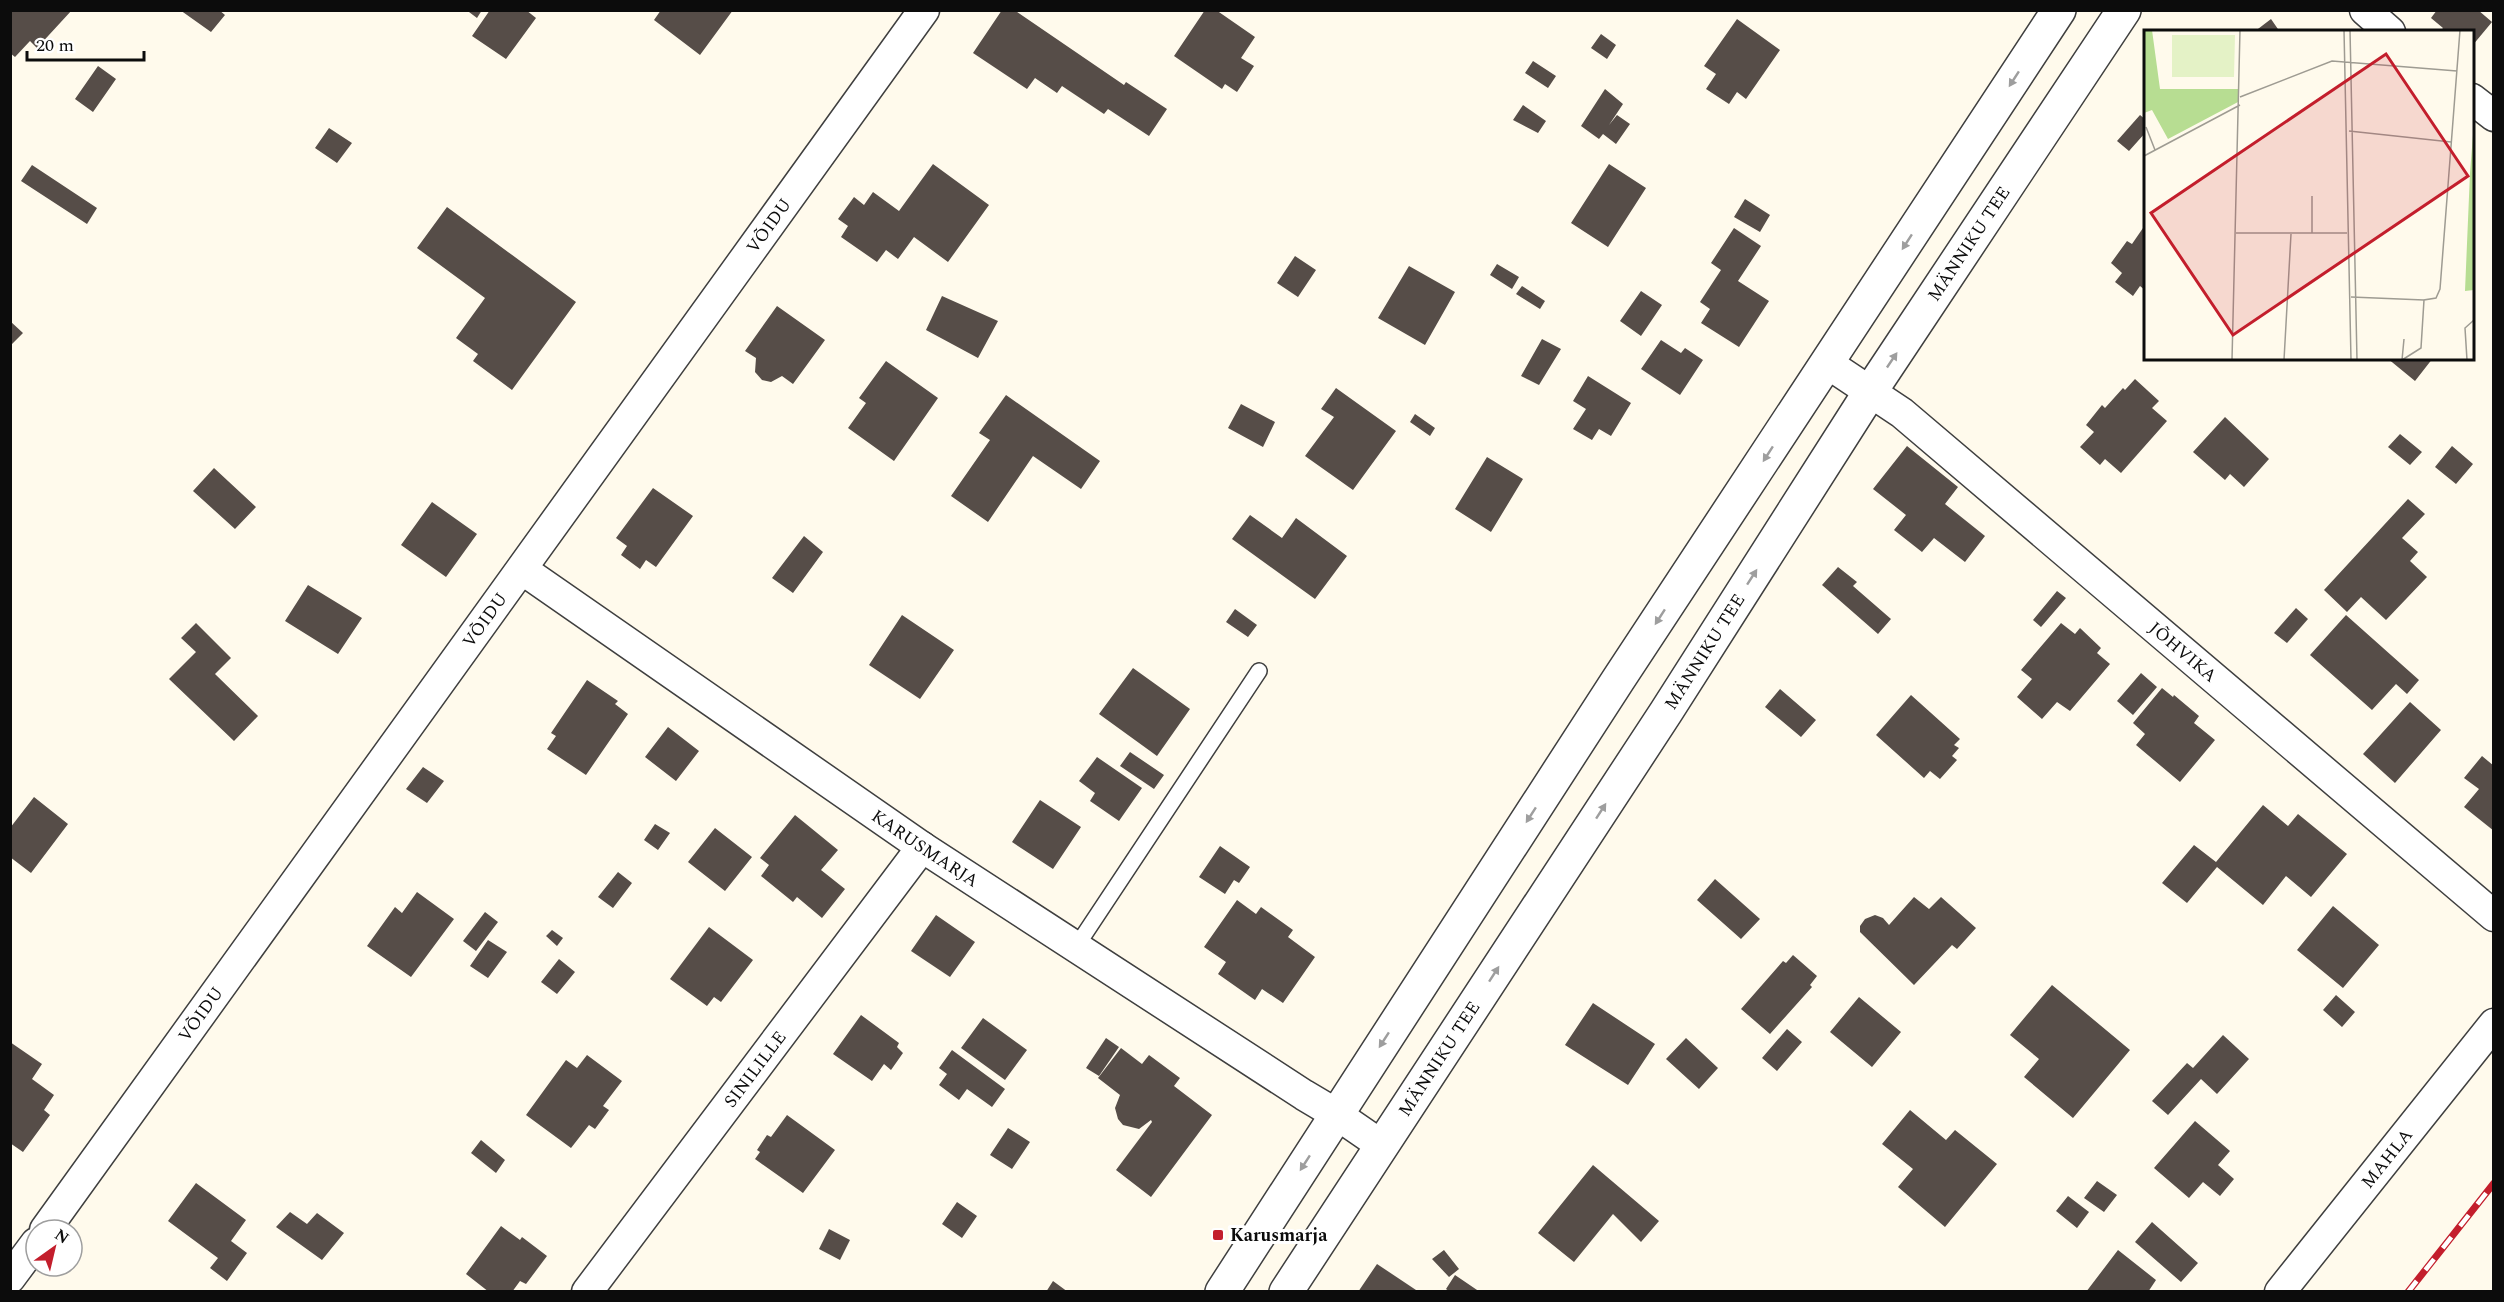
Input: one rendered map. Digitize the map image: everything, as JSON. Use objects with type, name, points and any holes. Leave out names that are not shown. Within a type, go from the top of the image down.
[{"type":"street","name":"VÕIDU","points":[[54,1218],[523,570],[924,10]]},
{"type":"street","points":[[1222,1292],[1336,1114],[2059,10]]},
{"type":"street","name":"MÄNNIKU TEE","points":[[1286,1292],[1653,732],[1870,392],[2124,10]]},
{"type":"street","points":[[2365,10],[2388,30]]},
{"type":"street","points":[[2474,101],[2493,116]]},
{"type":"street","name":"JÕHVIKA","points":[[1827,363],[1911,421],[2493,916]]},
{"type":"street","name":"KARUSMARJA","points":[[523,570],[922,847],[1381,1145]]},
{"type":"street","name":"SINILILLE","points":[[587,1292],[922,847]]},
{"type":"street","name":"MAHLA","points":[[2280,1292],[2493,1024]]},
{"type":"street","points":[[10,1278],[24,1259]]},
{"type":"lane","points":[[1076,947],[1259,670]]},
{"type":"building","points":[[10,10],[72,10],[37,48],[30,41],[15,57],[10,53]]},
{"type":"building","points":[[180,10],[219,10],[225,15],[211,32]]},
{"type":"building","points":[[470,10],[482,10],[477,18],[469,12]]},
{"type":"building","points":[[490,10],[526,10],[536,18],[506,59],[472,36]]},
{"type":"building","points":[[661,10],[733,10],[700,55],[654,20]]},
{"type":"building","points":[[1002,10],[1014,10],[1124,85],[1126,82],[1167,109],[1149,136],[1108,109],[1104,114],[1062,86],[1057,93],[1035,78],[1027,89],[973,53]]},
{"type":"building","points":[[1205,10],[1216,10],[1255,37],[1241,58],[1254,66],[1237,92],[1225,84],[1222,89],[1174,56]]},
{"type":"building","points":[[2437,10],[2478,10],[2492,22],[2474,44],[2474,30],[2442,30],[2443,28],[2431,18]]},
{"type":"building","points":[[1737,19],[1780,50],[1746,99],[1737,92],[1729,104],[1706,89],[1716,74],[1704,66]]},
{"type":"building","points":[[2271,19],[2279,30],[2257,30]]},
{"type":"building","points":[[1601,34],[1616,45],[1607,59],[1591,48]]},
{"type":"building","points":[[1533,61],[1556,76],[1548,88],[1525,73]]},
{"type":"building","points":[[98,66],[116,79],[93,112],[75,99]]},
{"type":"building","points":[[1605,89],[1623,104],[1609,125],[1617,115],[1630,124],[1616,144],[1603,134],[1599,139],[1581,126]]},
{"type":"building","points":[[1523,105],[1546,121],[1538,133],[1513,120]]},
{"type":"building","points":[[2140,115],[2144,118],[2144,134],[2129,151],[2117,141]]},
{"type":"building","points":[[329,128],[352,143],[337,163],[315,148]]},
{"type":"building","points":[[933,164],[989,205],[948,262],[914,237],[898,259],[886,250],[877,262],[841,237],[848,226],[838,219],[854,197],[864,205],[873,192],[899,211]]},
{"type":"building","points":[[1609,164],[1646,188],[1608,247],[1571,223]]},
{"type":"building","points":[[32,165],[97,208],[87,224],[21,181]]},
{"type":"building","points":[[1745,199],[1770,215],[1760,232],[1734,217]]},
{"type":"building","points":[[447,207],[576,302],[512,390],[473,361],[478,354],[456,338],[485,298],[417,248]]},
{"type":"building","points":[[1734,228],[1761,246],[1738,281],[1769,301],[1739,347],[1701,323],[1710,309],[1700,302],[1721,270],[1711,263]]},
{"type":"building","points":[[2144,229],[2144,289],[2140,286],[2133,296],[2115,282],[2122,273],[2111,263],[2127,241],[2132,244]]},
{"type":"building","points":[[1295,256],[1316,270],[1298,297],[1277,283]]},
{"type":"building","points":[[1497,264],[1519,277],[1512,289],[1490,275]]},
{"type":"building","points":[[1409,266],[1455,292],[1425,345],[1378,318]]},
{"type":"building","points":[[1522,286],[1545,301],[1540,309],[1516,294]]},
{"type":"building","points":[[1641,291],[1662,305],[1641,336],[1620,321]]},
{"type":"building","points":[[942,296],[998,321],[978,358],[926,330]]},
{"type":"building","points":[[777,306],[825,340],[793,384],[782,376],[771,382],[762,380],[755,372],[756,358],[745,351]]},
{"type":"building","points":[[10,321],[23,333],[10,346]]},
{"type":"building","points":[[1542,339],[1561,349],[1539,385],[1521,376]]},
{"type":"building","points":[[1661,340],[1681,353],[1685,348],[1703,360],[1680,395],[1641,369]]},
{"type":"building","points":[[2389,360],[2431,360],[2415,381]]},
{"type":"building","points":[[886,361],[938,398],[894,461],[848,428],[866,403],[859,398]]},
{"type":"building","points":[[1588,376],[1631,403],[1611,436],[1599,429],[1592,440],[1573,429],[1586,409],[1573,401]]},
{"type":"building","points":[[2135,379],[2159,401],[2152,408],[2167,421],[2121,473],[2105,459],[2100,465],[2080,447],[2094,432],[2086,425],[2102,405],[2105,408],[2123,388],[2125,390]]},
{"type":"building","points":[[1336,388],[1396,431],[1353,490],[1305,456],[1334,417],[1321,409]]},
{"type":"building","points":[[1006,395],[1100,461],[1081,489],[1033,456],[988,522],[951,496],[990,440],[979,433]]},
{"type":"building","points":[[1241,404],[1275,422],[1263,447],[1228,428]]},
{"type":"building","points":[[1415,414],[1435,428],[1430,436],[1410,422]]},
{"type":"building","points":[[2225,417],[2269,459],[2244,487],[2230,474],[2225,480],[2193,452]]},
{"type":"building","points":[[2400,434],[2422,452],[2410,465],[2388,447]]},
{"type":"building","points":[[1907,446],[1958,487],[1945,504],[1985,536],[1965,562],[1934,538],[1922,552],[1894,530],[1906,515],[1873,489]]},
{"type":"building","points":[[2452,446],[2473,464],[2456,484],[2435,467]]},
{"type":"building","points":[[1487,457],[1523,479],[1491,532],[1455,509]]},
{"type":"building","points":[[214,468],[256,507],[235,529],[193,491]]},
{"type":"building","points":[[653,488],[693,516],[656,567],[646,560],[640,569],[621,555],[627,546],[616,538]]},
{"type":"building","points":[[2408,499],[2425,514],[2402,538],[2418,552],[2410,561],[2427,577],[2386,620],[2361,597],[2347,612],[2324,590]]},
{"type":"building","points":[[432,502],[477,534],[446,577],[401,545]]},
{"type":"building","points":[[1250,515],[1282,538],[1296,518],[1347,556],[1315,599],[1232,539]]},
{"type":"building","points":[[804,536],[823,552],[793,593],[772,578]]},
{"type":"building","points":[[1838,567],[1857,582],[1853,586],[1891,619],[1878,634],[1822,585]]},
{"type":"building","points":[[308,585],[362,618],[338,654],[285,621]]},
{"type":"building","points":[[2057,591],[2066,598],[2041,627],[2033,620]]},
{"type":"building","points":[[2296,608],[2308,619],[2287,643],[2274,633]]},
{"type":"building","points":[[1235,609],[1257,625],[1248,637],[1226,622]]},
{"type":"building","points":[[902,615],[954,650],[920,699],[869,665]]},
{"type":"building","points":[[2346,615],[2419,680],[2407,694],[2396,684],[2372,710],[2310,655]]},
{"type":"building","points":[[196,623],[231,658],[215,674],[258,716],[234,741],[169,679],[196,652],[181,638]]},
{"type":"building","points":[[2061,623],[2075,634],[2080,628],[2101,648],[2097,653],[2110,664],[2070,711],[2057,702],[2042,719],[2017,697],[2032,679],[2021,670]]},
{"type":"building","points":[[1133,668],[1190,709],[1157,756],[1099,714]]},
{"type":"building","points":[[2141,673],[2157,687],[2133,715],[2117,701]]},
{"type":"building","points":[[587,680],[618,701],[615,704],[628,714],[586,775],[547,749],[556,736],[551,733]]},
{"type":"building","points":[[2162,688],[2199,716],[2194,723],[2215,740],[2180,782],[2136,745],[2145,734],[2133,723]]},
{"type":"building","points":[[1780,689],[1816,720],[1801,737],[1765,707]]},
{"type":"building","points":[[1911,695],[1960,739],[1954,745],[1959,748],[1952,756],[1957,760],[1940,779],[1930,771],[1924,778],[1876,735]]},
{"type":"building","points":[[2410,702],[2441,730],[2395,783],[2363,754]]},
{"type":"building","points":[[668,727],[699,751],[676,781],[645,757]]},
{"type":"building","points":[[1130,752],[1164,775],[1154,789],[1120,766]]},
{"type":"building","points":[[2482,756],[2494,766],[2494,831],[2464,807],[2479,789],[2464,778]]},
{"type":"building","points":[[1097,757],[1142,788],[1119,821],[1090,801],[1095,793],[1079,781]]},
{"type":"building","points":[[423,767],[444,781],[427,803],[406,789]]},
{"type":"building","points":[[34,797],[68,824],[31,873],[10,857],[10,828]]},
{"type":"building","points":[[1040,800],[1081,827],[1053,869],[1012,842]]},
{"type":"building","points":[[2263,805],[2288,826],[2298,814],[2347,854],[2311,897],[2286,876],[2263,905],[2217,867],[2187,903],[2162,883],[2194,845],[2216,862]]},
{"type":"building","points":[[795,815],[838,850],[821,870],[845,889],[822,918],[797,897],[793,902],[761,876],[769,865],[760,858]]},
{"type":"building","points":[[655,824],[670,833],[658,850],[644,840]]},
{"type":"building","points":[[715,828],[752,857],[725,891],[688,862]]},
{"type":"building","points":[[1220,846],[1250,867],[1239,883],[1234,880],[1225,894],[1199,877]]},
{"type":"building","points":[[618,872],[632,883],[613,908],[598,897]]},
{"type":"building","points":[[1715,879],[1760,919],[1741,939],[1697,900]]},
{"type":"building","points":[[417,892],[454,919],[411,977],[367,946],[395,907],[402,913]]},
{"type":"building","points":[[1914,897],[1929,909],[1941,897],[1976,928],[1957,949],[1952,945],[1914,985],[1860,932],[1860,926],[1865,919],[1875,915],[1883,918],[1889,925]]},
{"type":"building","points":[[1237,900],[1256,914],[1261,907],[1293,930],[1288,937],[1315,957],[1283,1003],[1262,989],[1255,1000],[1218,974],[1226,962],[1204,947]]},
{"type":"building","points":[[2333,906],[2379,945],[2343,988],[2297,950]]},
{"type":"building","points":[[485,912],[498,922],[476,951],[463,941]]},
{"type":"building","points":[[936,915],[975,942],[950,977],[911,951]]},
{"type":"building","points":[[709,927],[753,960],[721,1002],[714,997],[707,1006],[670,979]]},
{"type":"building","points":[[552,930],[563,938],[557,946],[546,936]]},
{"type":"building","points":[[488,940],[507,952],[488,978],[470,966]]},
{"type":"building","points":[[1793,955],[1817,976],[1810,985],[1812,987],[1770,1034],[1741,1009],[1783,961],[1786,963]]},
{"type":"building","points":[[559,959],[575,972],[557,994],[541,982]]},
{"type":"building","points":[[2052,985],[2130,1050],[2073,1118],[2024,1077],[2039,1059],[2010,1035]]},
{"type":"building","points":[[2336,995],[2355,1012],[2342,1027],[2323,1010]]},
{"type":"building","points":[[1859,997],[1901,1032],[1872,1067],[1830,1032]]},
{"type":"building","points":[[1593,1003],[1655,1044],[1628,1085],[1565,1045]]},
{"type":"building","points":[[861,1015],[899,1043],[897,1047],[903,1053],[891,1070],[884,1064],[872,1081],[833,1054]]},
{"type":"building","points":[[983,1018],[1027,1050],[1005,1080],[961,1048]]},
{"type":"building","points":[[1787,1029],[1802,1042],[1777,1071],[1762,1058]]},
{"type":"building","points":[[2223,1035],[2249,1059],[2217,1094],[2201,1079],[2168,1115],[2152,1101],[2187,1063],[2193,1068]]},
{"type":"building","points":[[1106,1038],[1119,1047],[1099,1076],[1086,1068]]},
{"type":"building","points":[[1686,1038],[1718,1068],[1699,1089],[1666,1059]]},
{"type":"building","points":[[10,1042],[42,1064],[32,1079],[54,1095],[44,1110],[50,1115],[23,1152],[10,1143]]},
{"type":"building","points":[[1121,1048],[1142,1064],[1149,1055],[1180,1078],[1174,1086],[1212,1115],[1151,1197],[1116,1170],[1152,1122],[1151,1120],[1139,1129],[1123,1125],[1118,1119],[1115,1108],[1120,1095],[1098,1078]]},
{"type":"building","points":[[952,1050],[1005,1089],[992,1107],[967,1089],[959,1100],[939,1085],[947,1074],[939,1068]]},
{"type":"building","points":[[587,1055],[622,1081],[603,1106],[609,1110],[595,1129],[589,1125],[571,1148],[526,1115],[566,1060],[577,1068]]},
{"type":"building","points":[[1910,1110],[1946,1140],[1955,1130],[1997,1164],[1945,1227],[1898,1187],[1913,1169],[1882,1144]]},
{"type":"building","points":[[787,1115],[835,1150],[803,1193],[755,1159],[760,1152],[757,1150],[767,1135],[771,1137]]},
{"type":"building","points":[[2195,1121],[2230,1151],[2218,1165],[2234,1179],[2220,1196],[2203,1182],[2189,1198],[2154,1168]]},
{"type":"building","points":[[1008,1128],[1030,1142],[1012,1169],[990,1155]]},
{"type":"building","points":[[481,1140],[505,1160],[496,1173],[471,1153]]},
{"type":"building","points":[[1593,1165],[1659,1221],[1641,1242],[1613,1214],[1574,1262],[1538,1233]]},
{"type":"building","points":[[2097,1181],[2117,1195],[2104,1212],[2084,1198]]},
{"type":"building","points":[[196,1183],[246,1220],[231,1241],[247,1253],[227,1281],[210,1268],[218,1258],[168,1221]]},
{"type":"building","points":[[2068,1196],[2089,1212],[2077,1228],[2056,1211]]},
{"type":"building","points":[[957,1202],[977,1216],[962,1238],[942,1224]]},
{"type":"building","points":[[290,1212],[307,1224],[317,1213],[344,1233],[322,1260],[276,1227]]},
{"type":"building","points":[[2152,1222],[2198,1263],[2181,1282],[2135,1242]]},
{"type":"building","points":[[501,1226],[520,1240],[522,1237],[547,1256],[526,1284],[520,1281],[512,1292],[489,1292],[466,1274]]},
{"type":"building","points":[[829,1229],[850,1240],[840,1260],[819,1249]]},
{"type":"building","points":[[1444,1250],[1459,1269],[1449,1277],[1432,1259]]},
{"type":"building","points":[[2118,1250],[2156,1280],[2148,1292],[2086,1292]]},
{"type":"building","points":[[1377,1264],[1419,1292],[1358,1292]]},
{"type":"building","points":[[1455,1275],[1480,1292],[1450,1292],[1446,1289]]},
{"type":"building","points":[[1053,1281],[1068,1292],[1046,1292]]},
{"type":"railway","points":[[2408,1292],[2494,1183]]},
{"type":"place","name":"Karusmarja","points":[[1218,1235]]}]
